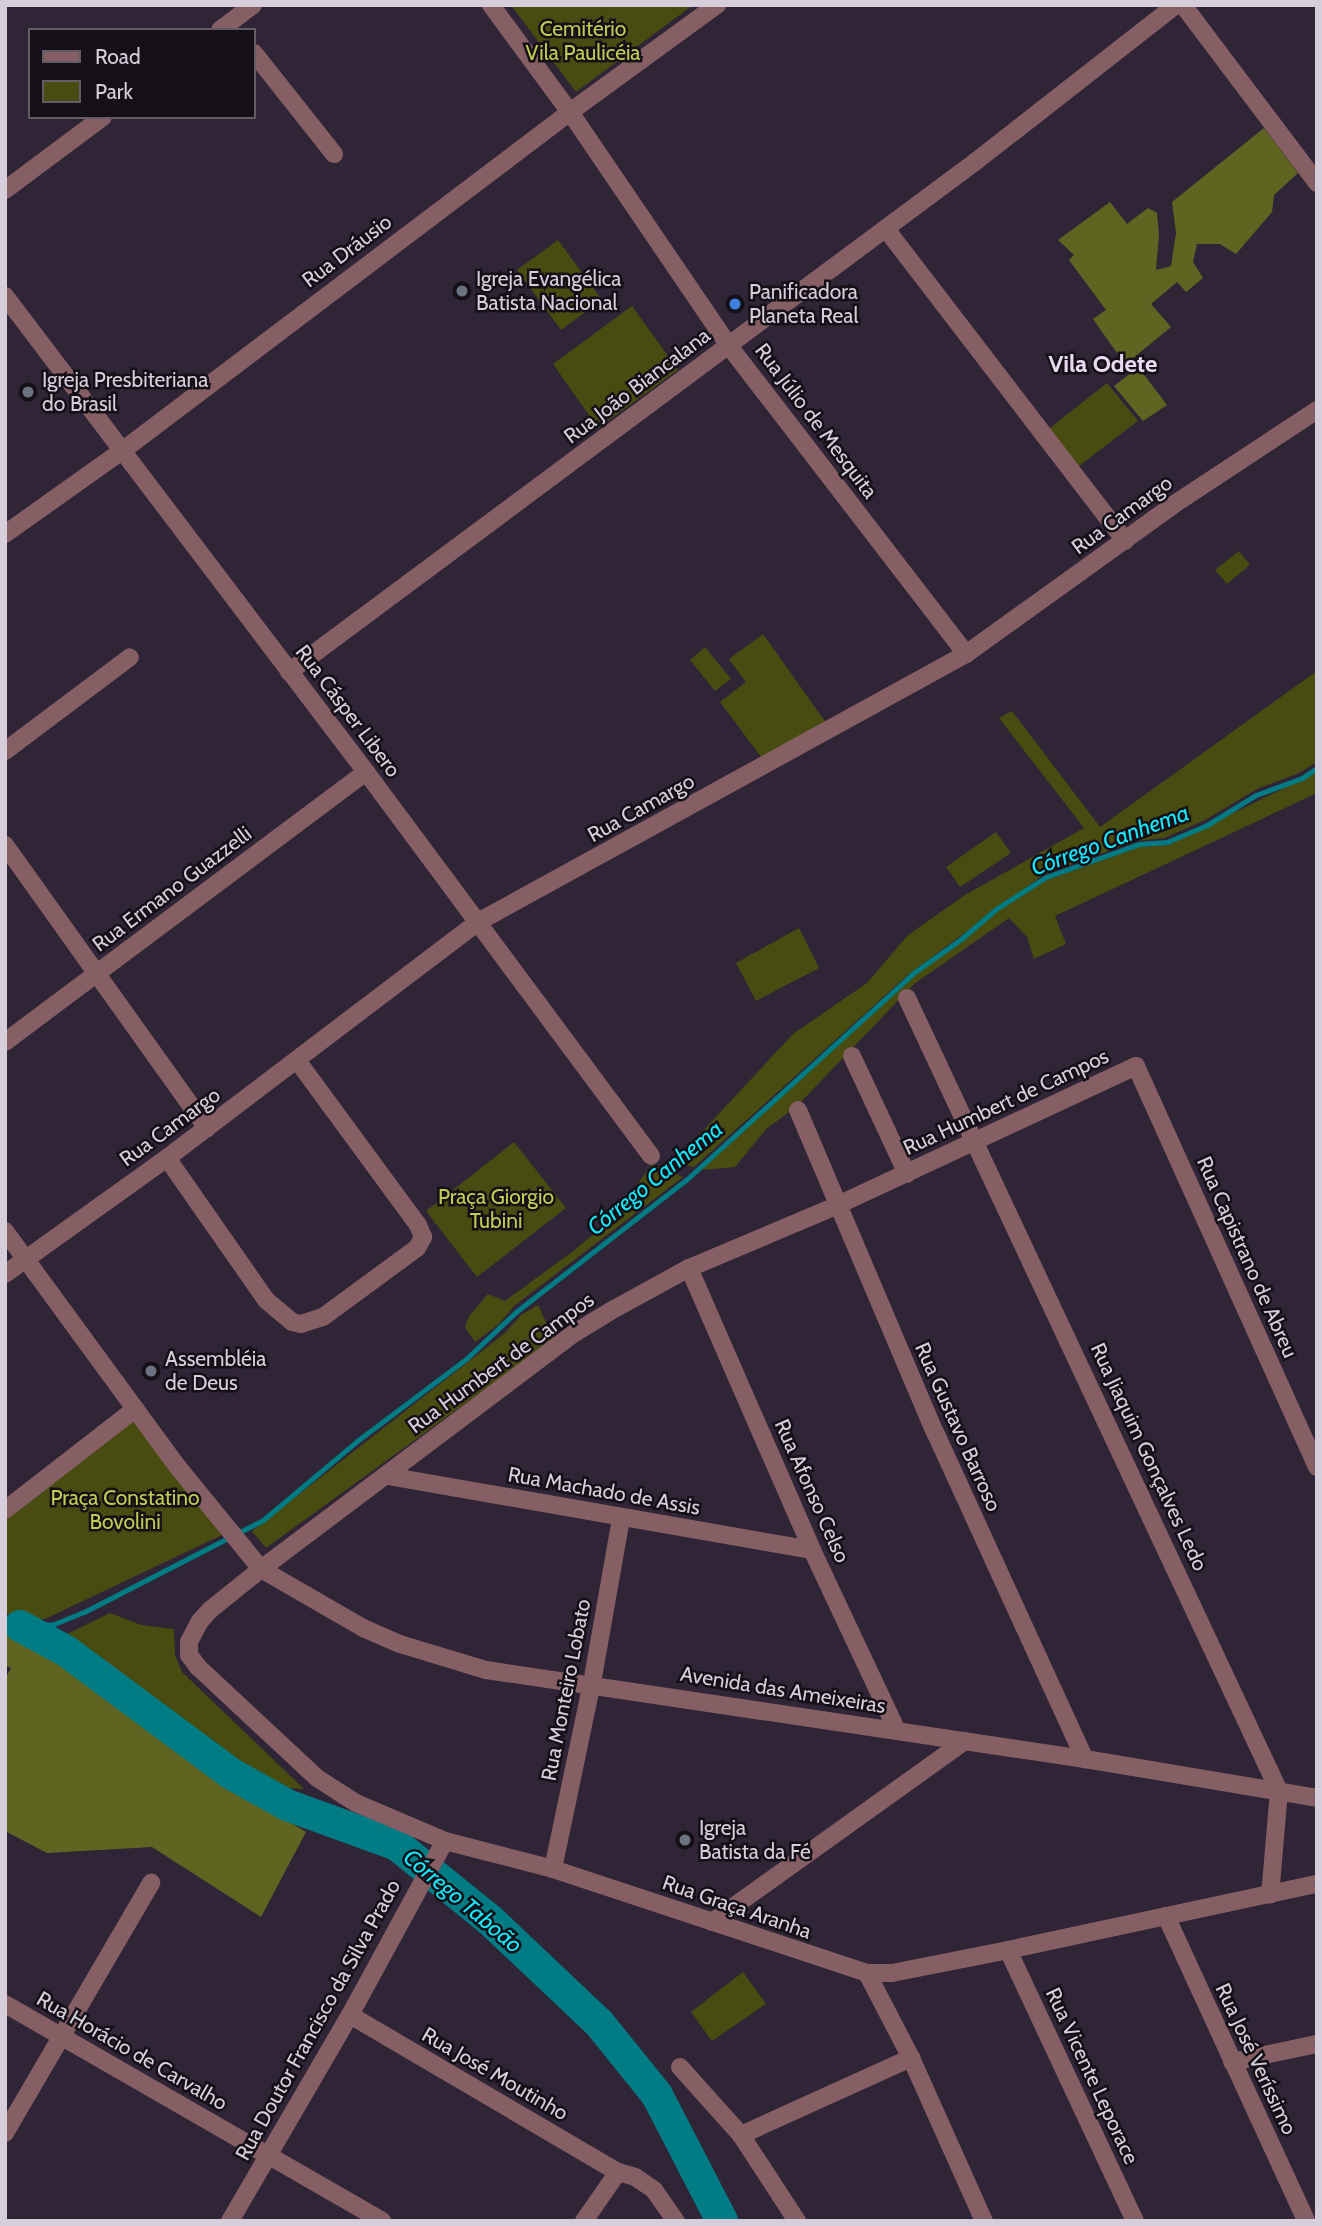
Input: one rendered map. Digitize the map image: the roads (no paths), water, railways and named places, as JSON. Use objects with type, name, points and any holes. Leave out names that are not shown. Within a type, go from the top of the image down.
[{"type":"street","points":[[228,27],[253,5]]},
{"type":"street","name":"Rua Júlio de Mesquita","points":[[491,5],[570,111],[729,345],[966,654]]},
{"type":"street","name":"Rua Dráusio","points":[[5,534],[122,451],[570,111],[717,5]]},
{"type":"street","name":"Rua João Biancalana","points":[[289,672],[886,229],[1177,5]]},
{"type":"street","points":[[1183,5],[1317,183]]},
{"type":"street","points":[[256,56],[334,154]]},
{"type":"street","points":[[5,190],[100,119]]},
{"type":"street","points":[[886,229],[1125,541]]},
{"type":"street","name":"Rua Cásper Libero","points":[[5,296],[366,772],[651,1156]]},
{"type":"street","name":"Rua Camargo","points":[[5,1273],[208,1128],[478,922],[966,654],[1317,410]]},
{"type":"street","points":[[5,751],[130,657]]},
{"type":"street","name":"Rua Ermano Guazzelli","points":[[5,1042],[366,772]]},
{"type":"street","points":[[5,845],[208,1128]]},
{"type":"street","name":"Rua Jiaquim Gonçalves Ledo","points":[[907,998],[1279,1791]]},
{"type":"street","points":[[852,1056],[907,1174]]},
{"type":"street","points":[[167,1158],[266,1300],[292,1322],[301,1324],[323,1317],[417,1248],[423,1237],[418,1225],[297,1060]]},
{"type":"street","name":"Rua Humbert de Campos","points":[[198,1667],[189,1655],[189,1642],[200,1621],[261,1569],[388,1476],[573,1334],[689,1268],[907,1174],[1136,1066]]},
{"type":"street","name":"Rua Capistrano de Abreu","points":[[1136,1066],[1317,1467]]},
{"type":"street","name":"Rua Gustavo Barroso","points":[[797,1110],[950,1466],[1085,1759]]},
{"type":"street","points":[[5,1231],[177,1466],[261,1569]]},
{"type":"street","name":"Rua Afonso Celso","points":[[689,1268],[812,1550],[897,1731]]},
{"type":"street","points":[[5,1510],[135,1409]]},
{"type":"street","name":"Rua Machado de Assis","points":[[388,1476],[812,1550]]},
{"type":"street","name":"Rua Monteiro Lobato","points":[[554,1869],[592,1683],[621,1518]]},
{"type":"street","name":"Avenida das Ameixeiras","points":[[261,1569],[363,1628],[423,1652],[486,1670],[592,1683],[1085,1759],[1317,1798]]},
{"type":"street","name":"Rua Graça Aranha","points":[[198,1667],[317,1778],[338,1793],[443,1843],[554,1869],[867,1973],[892,1973],[1317,1884]]},
{"type":"street","points":[[712,1922],[965,1741]]},
{"type":"street","points":[[1270,1895],[1279,1791]]},
{"type":"street","name":"Rua Doutor Francisco da Silva Prado","points":[[230,2221],[270,2156],[443,1843]]},
{"type":"street","points":[[5,2133],[151,1883]]},
{"type":"street","name":"Rua José Veríssimo","points":[[1166,1916],[1232,2062],[1307,2212]]},
{"type":"street","name":"Rua Vicente Leporace","points":[[1008,1950],[1135,2221]]},
{"type":"street","points":[[867,1973],[911,2058],[984,2221]]},
{"type":"street","name":"Rua Horácio de Carvalho","points":[[5,2004],[382,2221]]},
{"type":"street","name":"Rua José Moutinho","points":[[349,2015],[618,2172],[635,2177],[654,2190],[676,2221]]},
{"type":"street","points":[[1232,2062],[1317,2044]]},
{"type":"street","points":[[741,2135],[911,2058]]},
{"type":"street","points":[[680,2067],[741,2135],[797,2221]]},
{"type":"street","points":[[584,2221],[618,2172]]},
{"type":"waterway","name":"Córrego Canhema","points":[[5,1618],[20,1626],[54,1624],[84,1612],[263,1520],[357,1441],[466,1359],[517,1311],[686,1180],[912,974],[961,939],[996,909],[1046,877],[1139,844],[1167,842],[1207,825],[1256,795],[1302,778],[1317,768]]},
{"type":"waterway","name":"Córrego Taboão","points":[[20,1626],[66,1651],[230,1773],[287,1805],[397,1845],[490,1920],[599,2023],[657,2095],[722,2221]]},
{"type":"place","name":"Igreja Evangélica Batista Nacional","points":[[462,291]]},
{"type":"place","name":"Panificadora Planeta Real","points":[[735,304]]},
{"type":"place","name":"Igreja Presbiteriana do Brasil","points":[[28,392]]},
{"type":"place","name":"Assembléia de Deus","points":[[151,1371]]},
{"type":"place","name":"Igreja Batista da Fé","points":[[685,1840]]},
{"type":"district","name":"Vila Odete","points":[[1103,364]]},
{"type":"park label","name":"Cemitério Vila Paulicéia","points":[[583,41]]},
{"type":"park label","name":"Praça Giorgio Tubini","points":[[496,1209]]},
{"type":"park label","name":"Praça Constatino Bovolini","points":[[125,1510]]}]
